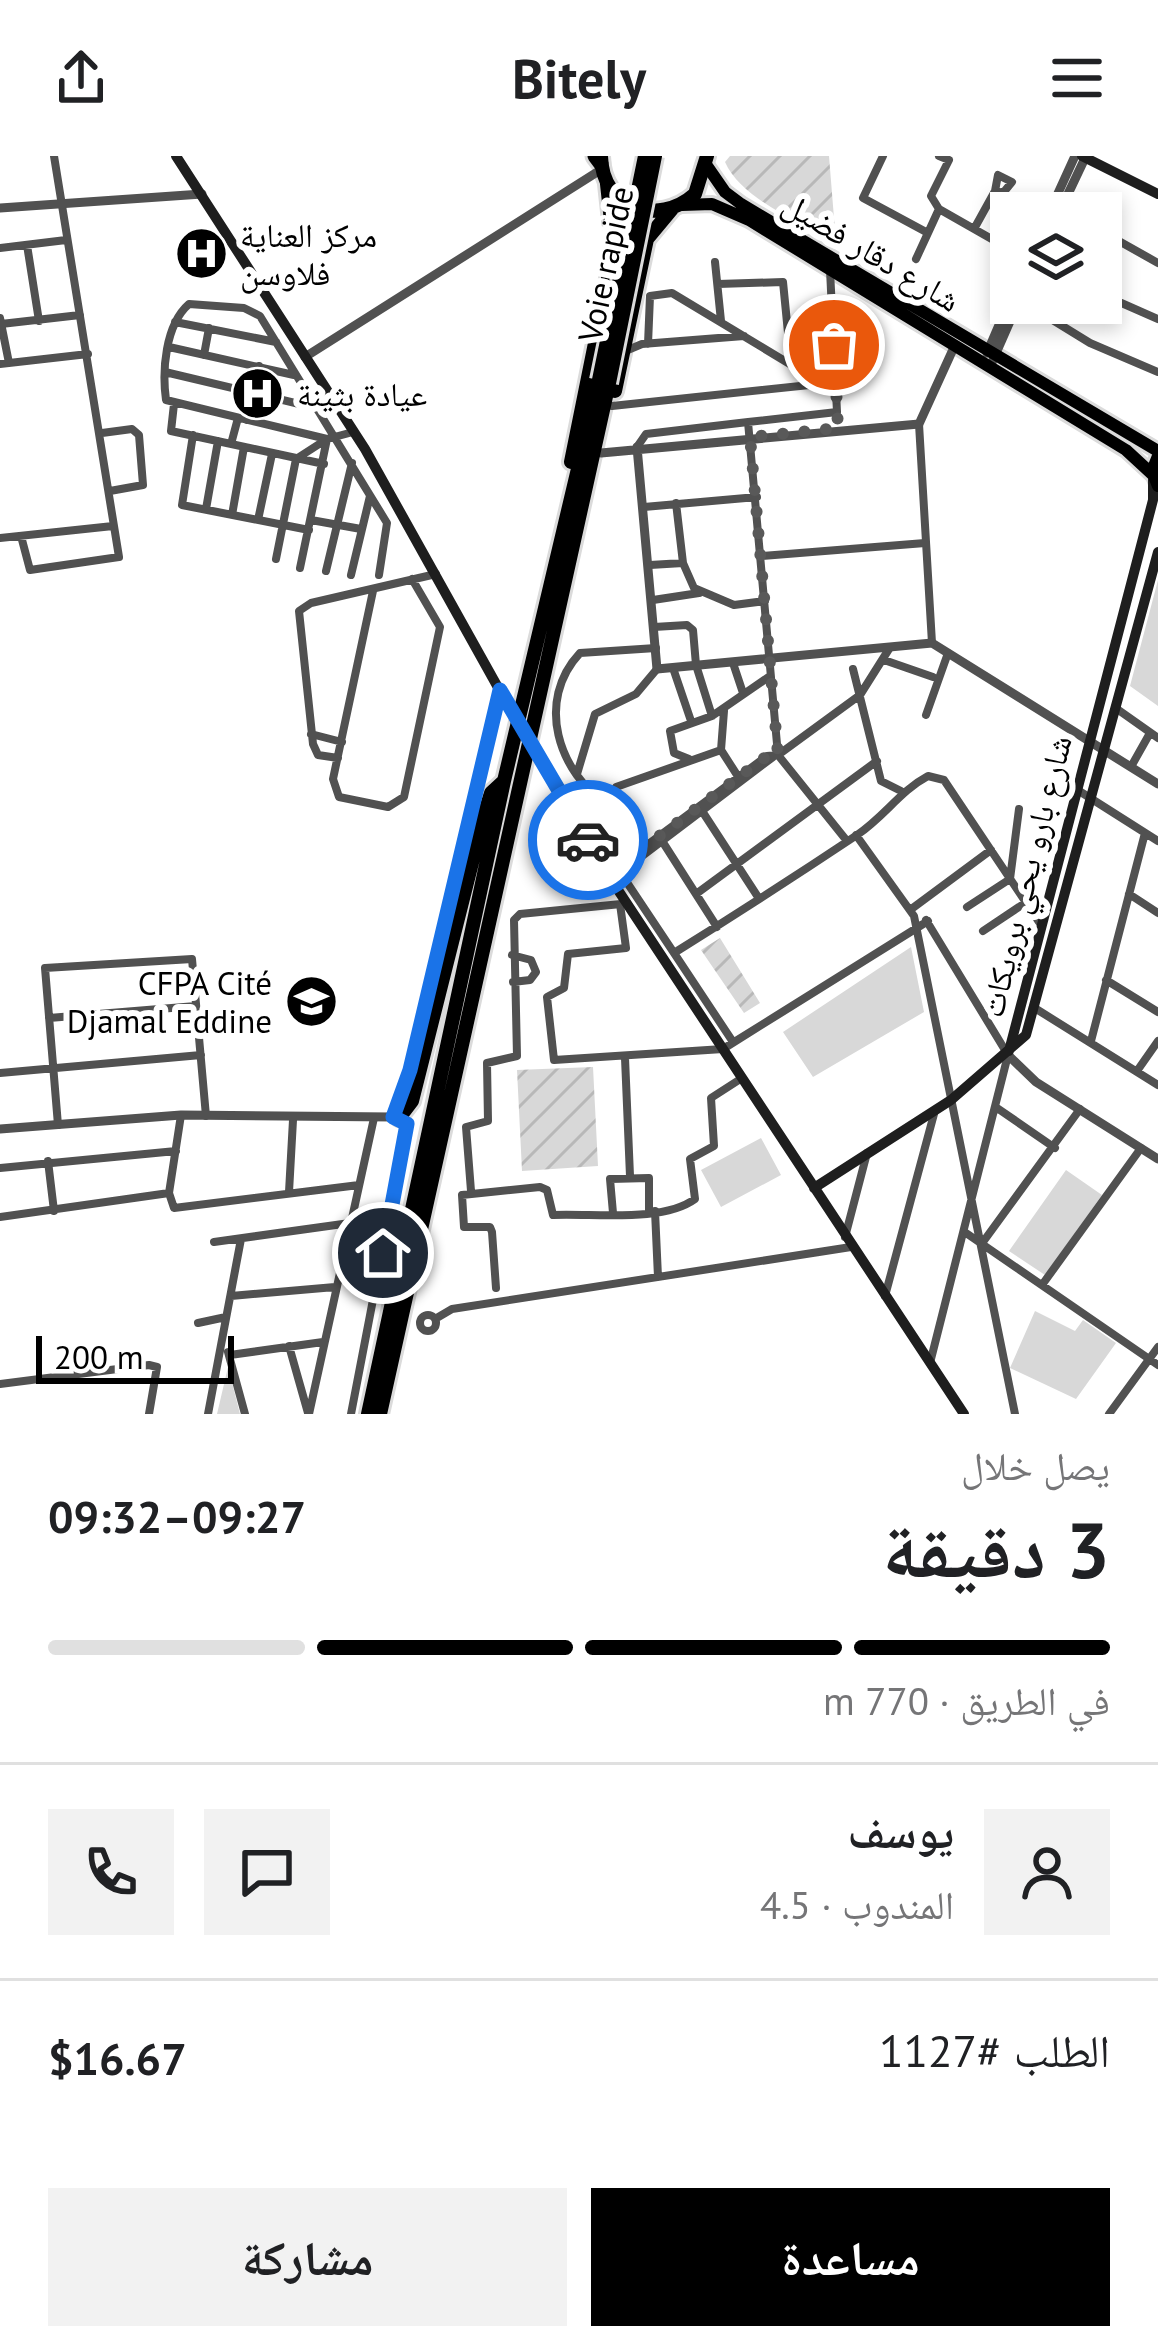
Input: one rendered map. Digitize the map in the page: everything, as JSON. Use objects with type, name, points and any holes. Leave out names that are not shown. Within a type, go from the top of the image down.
[{"type":"highway","name":"Voie rapide","points":[[604,382],[645,156]]},
{"type":"highway","name":"Voie rapide","points":[[604,382],[655,156]]},
{"type":"highway","points":[[576,542],[601,453],[647,239],[700,187],[707,161]]},
{"type":"highway","points":[[552,588],[559,521],[614,249],[601,166]]},
{"type":"highway","points":[[601,166],[631,207],[677,207]]},
{"type":"highway","points":[[381,1414],[576,542],[604,382]]},
{"type":"highway","points":[[368,1414],[504,781],[604,382]]},
{"type":"highway","points":[[400,1119],[412,1101],[491,793],[504,781]]},
{"type":"main road","points":[[176,156],[354,432],[502,695],[616,874],[623,904],[728,1046],[742,1078],[964,1414]]},
{"type":"main road","points":[[1082,156],[1158,194]]},
{"type":"main road","name":"شارع دقار فضيل","points":[[707,161],[725,192],[955,345],[989,359]]},
{"type":"main road","name":"شارع دقار فضيل","points":[[677,207],[728,208],[830,263],[1140,452]]},
{"type":"main road","points":[[1140,452],[1158,453],[1154,480],[1140,452]]},
{"type":"main road","name":"شارع بارو يحي برويكات","points":[[1008,1055],[1039,922],[1153,500],[1154,480]]},
{"type":"main road","name":"شارع بارو يحي برويكات","points":[[1008,1055],[1026,1035],[1036,1008],[1158,552]]},
{"type":"main road","points":[[814,1188],[951,1100],[1008,1055]]},
{"type":"street","points":[[21,536],[26,566],[32,570],[118,558],[102,433],[54,156]]},
{"type":"street","points":[[883,156],[863,198],[928,232]]},
{"type":"street","points":[[939,156],[949,160],[932,196],[939,209],[990,238]]},
{"type":"street","points":[[1070,192],[1082,156]]},
{"type":"street","points":[[1061,192],[1082,156]]},
{"type":"street","points":[[304,357],[601,166]]},
{"type":"street","points":[[974,229],[995,191]]},
{"type":"street","points":[[0,208],[202,194]]},
{"type":"street","points":[[916,259],[939,209]]},
{"type":"street","points":[[0,248],[66,240]]},
{"type":"street","points":[[1122,243],[1158,263]]},
{"type":"street","points":[[27,245],[39,321]]},
{"type":"street","points":[[715,262],[721,322]]},
{"type":"street","points":[[830,263],[838,428]]},
{"type":"street","points":[[718,284],[783,282],[791,365]]},
{"type":"street","points":[[645,344],[652,293],[672,293],[823,384]]},
{"type":"street","points":[[330,438],[164,398],[175,322],[194,303],[257,313],[388,529],[380,575]]},
{"type":"street","points":[[1122,303],[1158,319]]},
{"type":"street","points":[[80,315],[0,321],[5,363],[88,353]]},
{"type":"street","points":[[175,322],[278,342]]},
{"type":"street","points":[[989,359],[1006,324]]},
{"type":"street","points":[[1057,324],[1158,372]]},
{"type":"street","points":[[630,325],[645,344]]},
{"type":"street","points":[[204,355],[209,328]]},
{"type":"street","points":[[622,353],[645,344],[744,336]]},
{"type":"street","points":[[932,643],[919,424],[955,345]]},
{"type":"street","points":[[169,347],[295,375]]},
{"type":"street","points":[[231,444],[260,366]]},
{"type":"street","points":[[165,372],[318,409]]},
{"type":"street","points":[[612,406],[836,383]]},
{"type":"street","points":[[174,404],[170,429],[324,464]]},
{"type":"street","points":[[577,774],[596,714],[636,694],[657,669],[637,447],[646,434],[837,412]]},
{"type":"street","points":[[748,422],[775,756],[912,913],[928,921],[1008,1055],[1036,1082],[1152,1152],[1042,1285]]},
{"type":"street","points":[[601,453],[919,424]]},
{"type":"street","points":[[102,433],[132,429],[139,435],[143,484],[110,491]]},
{"type":"street","points":[[276,559],[296,459],[330,438],[354,432]]},
{"type":"street","points":[[193,435],[180,502],[283,526],[337,524],[361,530]]},
{"type":"street","points":[[300,568],[330,438]]},
{"type":"street","points":[[206,509],[218,441]]},
{"type":"street","points":[[232,515],[244,447]]},
{"type":"street","points":[[258,520],[272,454]]},
{"type":"street","points":[[326,571],[352,463]]},
{"type":"street","points":[[351,575],[370,496]]},
{"type":"street","points":[[644,507],[757,497]]},
{"type":"street","points":[[676,503],[683,563],[701,592]]},
{"type":"street","points":[[0,538],[113,526]]},
{"type":"street","points":[[762,556],[925,543]]},
{"type":"street","points":[[650,565],[683,563]]},
{"type":"street","points":[[338,758],[318,754],[310,733],[298,611],[311,603],[436,574]]},
{"type":"street","points":[[374,591],[333,778],[339,796],[388,808],[400,804],[440,627],[412,579]]},
{"type":"street","points":[[652,600],[701,592],[734,605],[765,601]]},
{"type":"street","points":[[655,627],[691,626],[696,665],[712,716]]},
{"type":"street","points":[[657,669],[887,655],[932,643],[1108,748],[1158,784]]},
{"type":"street","points":[[631,857],[617,838],[609,806],[577,774],[557,742],[554,726],[575,656],[656,648]]},
{"type":"street","points":[[926,715],[948,652]]},
{"type":"street","points":[[887,655],[933,677]]},
{"type":"street","points":[[616,874],[631,857],[860,695],[887,655]]},
{"type":"street","points":[[733,663],[743,693]]},
{"type":"street","points":[[673,668],[691,721]]},
{"type":"street","points":[[853,669],[883,787],[901,791],[939,776],[1039,922]]},
{"type":"street","points":[[690,759],[674,753],[668,735],[691,721],[712,716],[770,676]]},
{"type":"street","points":[[351,1414],[410,1070],[502,695]]},
{"type":"street","points":[[724,709],[721,750],[739,778]]},
{"type":"street","points":[[1117,709],[1154,735],[1132,765]]},
{"type":"street","points":[[310,733],[342,742]]},
{"type":"street","points":[[609,806],[616,787],[627,780],[655,777],[721,750]]},
{"type":"street","points":[[616,874],[664,844],[739,778],[775,756]]},
{"type":"street","points":[[696,894],[877,761]]},
{"type":"street","points":[[1075,788],[1158,841]]},
{"type":"street","points":[[674,953],[890,811],[901,791]]},
{"type":"street","points":[[968,908],[1010,879],[1019,809]]},
{"type":"street","points":[[702,811],[758,897]]},
{"type":"street","points":[[1091,1041],[1145,833]]},
{"type":"street","points":[[664,844],[717,927]]},
{"type":"street","points":[[912,913],[991,850]]},
{"type":"street","points":[[616,874],[674,953],[728,1046]]},
{"type":"street","points":[[1129,894],[1158,913]]},
{"type":"street","points":[[982,931],[1025,903]]},
{"type":"street","points":[[471,1191],[466,1127],[488,1120],[487,1063],[517,1056],[511,930],[520,914],[623,904],[626,948],[568,954],[563,988],[547,1001],[554,1060],[625,1058],[728,1046],[928,921]]},
{"type":"street","points":[[912,913],[1016,1414]]},
{"type":"street","points":[[512,955],[531,960],[536,972],[530,980],[513,982]]},
{"type":"street","points":[[58,1125],[45,968],[192,958],[206,1117]]},
{"type":"street","points":[[1106,980],[1158,1012]]},
{"type":"street","points":[[1020,1003],[1036,1008],[1158,1085]]},
{"type":"street","points":[[49,1018],[196,1006]]},
{"type":"street","points":[[1137,1071],[1158,1042]]},
{"type":"street","points":[[0,1073],[201,1055]]},
{"type":"street","points":[[929,1365],[1008,1055]]},
{"type":"street","points":[[625,1058],[630,1177]]},
{"type":"street","points":[[496,1288],[490,1227],[469,1229],[462,1222],[460,1199],[471,1191],[540,1187],[547,1190],[553,1215],[652,1211],[694,1201],[690,1159],[714,1146],[712,1098],[742,1078]]},
{"type":"street","points":[[996,1107],[1055,1148]]},
{"type":"street","points":[[884,1298],[935,1109]]},
{"type":"street","points":[[982,1243],[1080,1109]]},
{"type":"street","points":[[0,1130],[181,1115],[400,1119]]},
{"type":"street","points":[[181,1115],[169,1193],[177,1209],[359,1185]]},
{"type":"street","points":[[309,1414],[374,1118]]},
{"type":"street","points":[[289,1192],[293,1120]]},
{"type":"street","points":[[0,1168],[176,1150]]},
{"type":"street","points":[[435,1319],[452,1309],[848,1243],[867,1154]]},
{"type":"street","points":[[48,1161],[55,1211]]},
{"type":"street","points":[[613,1213],[610,1180],[649,1178],[658,1277]]},
{"type":"street","points":[[0,1217],[169,1193]]},
{"type":"street","points":[[214,1242],[350,1223]]},
{"type":"street","points":[[966,1233],[1154,1362]]},
{"type":"street","points":[[208,1414],[241,1239]]},
{"type":"street","points":[[231,1296],[335,1287]]},
{"type":"street","points":[[198,1323],[226,1317]]},
{"type":"street","points":[[222,1340],[245,1414]]},
{"type":"street","points":[[230,1355],[322,1342]]},
{"type":"street","points":[[289,1346],[309,1414]]},
{"type":"street","points":[[1109,1414],[1154,1362],[1158,1347]]},
{"type":"street","points":[[0,1384],[148,1365],[157,1367],[158,1374],[149,1414]]},
{"type":"shaded area","points":[[730,156],[829,156],[836,243],[745,188],[725,162]]},
{"type":"shaded area","points":[[1158,580],[1158,706],[1130,686]]},
{"type":"shaded area","points":[[720,938],[760,1003],[744,1013],[701,950]]},
{"type":"shaded area","points":[[911,947],[924,1012],[813,1077],[783,1032]]},
{"type":"shaded area","points":[[593,1067],[598,1166],[522,1171],[517,1070]]},
{"type":"shaded area","points":[[761,1138],[781,1175],[721,1207],[701,1170]]},
{"type":"shaded area","points":[[1066,1170],[1102,1195],[1045,1275],[1009,1251]]},
{"type":"shaded area","points":[[1035,1311],[1075,1331],[1083,1320],[1116,1343],[1076,1399],[1010,1368]]},
{"type":"shaded area","points":[[228,1367],[240,1414],[217,1414]]},
{"type":"way so far","points":[[588,840],[610,877],[616,875],[631,857],[767,756],[778,755],[750,437],[838,428],[834,345]]},
{"type":"place","name":"مركز العناية فلاوسن","points":[[201,253]]},
{"type":"place","name":"عيادة بثينة","points":[[258,393]]},
{"type":"place","name":"CFPA Cité Djamal Eddine","points":[[311,1001]]},
{"type":"route","points":[[383,1253],[407,1124],[393,1117],[405,1090],[500,690],[588,840]]}]
